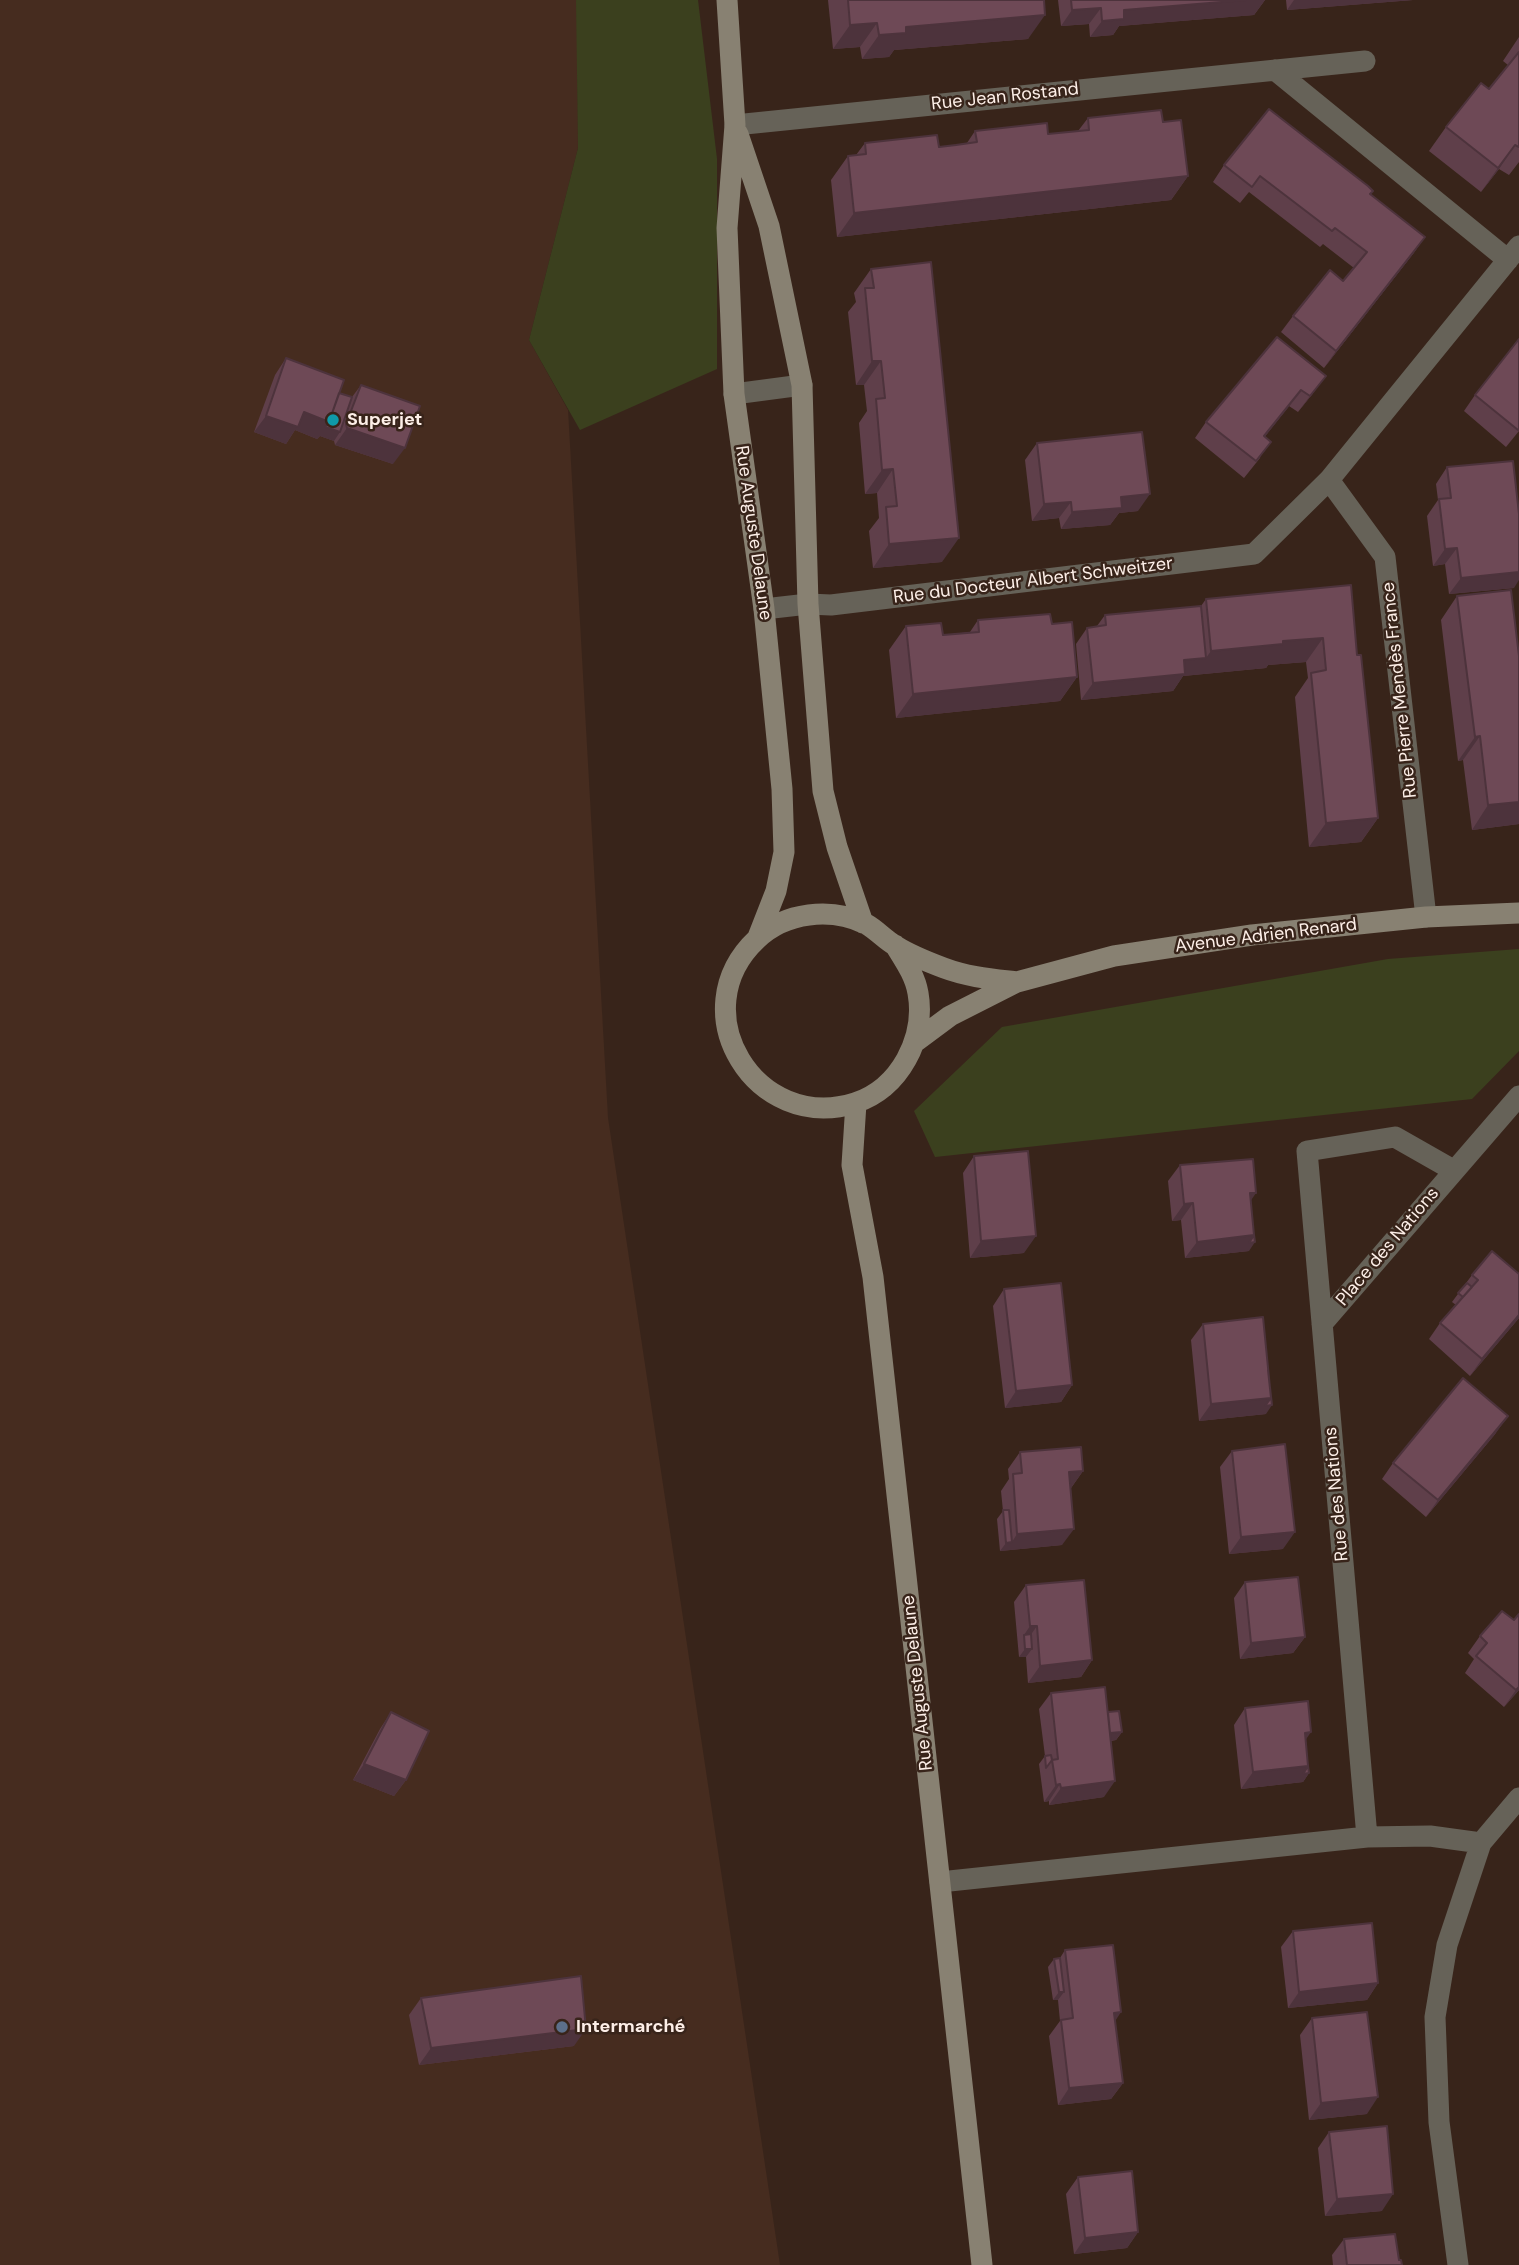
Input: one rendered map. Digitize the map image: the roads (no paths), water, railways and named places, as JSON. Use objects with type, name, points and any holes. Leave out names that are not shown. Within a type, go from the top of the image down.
[{"type":"street","name":"Rue Auguste Delaune","points":[[727,0],[735,125],[727,228],[734,394],[764,609],[782,789],[784,852],[776,891],[758,937]]},
{"type":"street","name":"Rue Jean Rostand","points":[[735,125],[1365,61]]},
{"type":"street","points":[[1275,70],[1514,253],[1329,481]]},
{"type":"street","name":"Rue Auguste Delaune","points":[[735,125],[769,226],[802,385],[808,604],[823,791],[837,847],[863,923]]},
{"type":"street","points":[[734,394],[802,385]]},
{"type":"street","name":"Rue du Docteur Albert Schweitzer","points":[[764,609],[808,604],[831,605],[1254,554],[1329,481]]},
{"type":"street","name":"Rue Pierre Mendès France","points":[[1329,481],[1385,557],[1426,917]]},
{"type":"street","name":"Avenue Adrien Renard","points":[[915,1042],[950,1016],[1017,982],[1114,956],[1252,935],[1426,917],[1519,913]]},
{"type":"street","points":[[808,914],[836,915],[863,923],[895,945],[909,967],[918,991],[920,1017],[915,1042],[902,1067],[881,1089],[856,1102],[828,1108],[800,1106],[774,1095],[751,1077],[734,1053],[726,1025],[726,995],[735,967],[758,937],[781,923],[808,914]]},
{"type":"street","name":"Avenue Adrien Renard","points":[[895,945],[955,972],[1017,982]]},
{"type":"street","name":"Place des Nations","points":[[1322,1324],[1519,1097]]},
{"type":"street","name":"Rue Auguste Delaune","points":[[856,1102],[852,1165],[873,1277],[982,2265]]},
{"type":"street","name":"Place des Nations","points":[[1307,1151],[1395,1137],[1453,1170]]},
{"type":"street","name":"Rue des Nations","points":[[1307,1151],[1367,1837]]},
{"type":"street","points":[[1458,2265],[1439,2122],[1435,2017],[1447,1945],[1481,1843],[1519,1798]]},
{"type":"street","points":[[940,1882],[1367,1837],[1430,1836],[1481,1843]]},
{"type":"place","name":"Superjet","points":[[333,420]]},
{"type":"place","name":"Intermarché","points":[[562,2027]]}]
